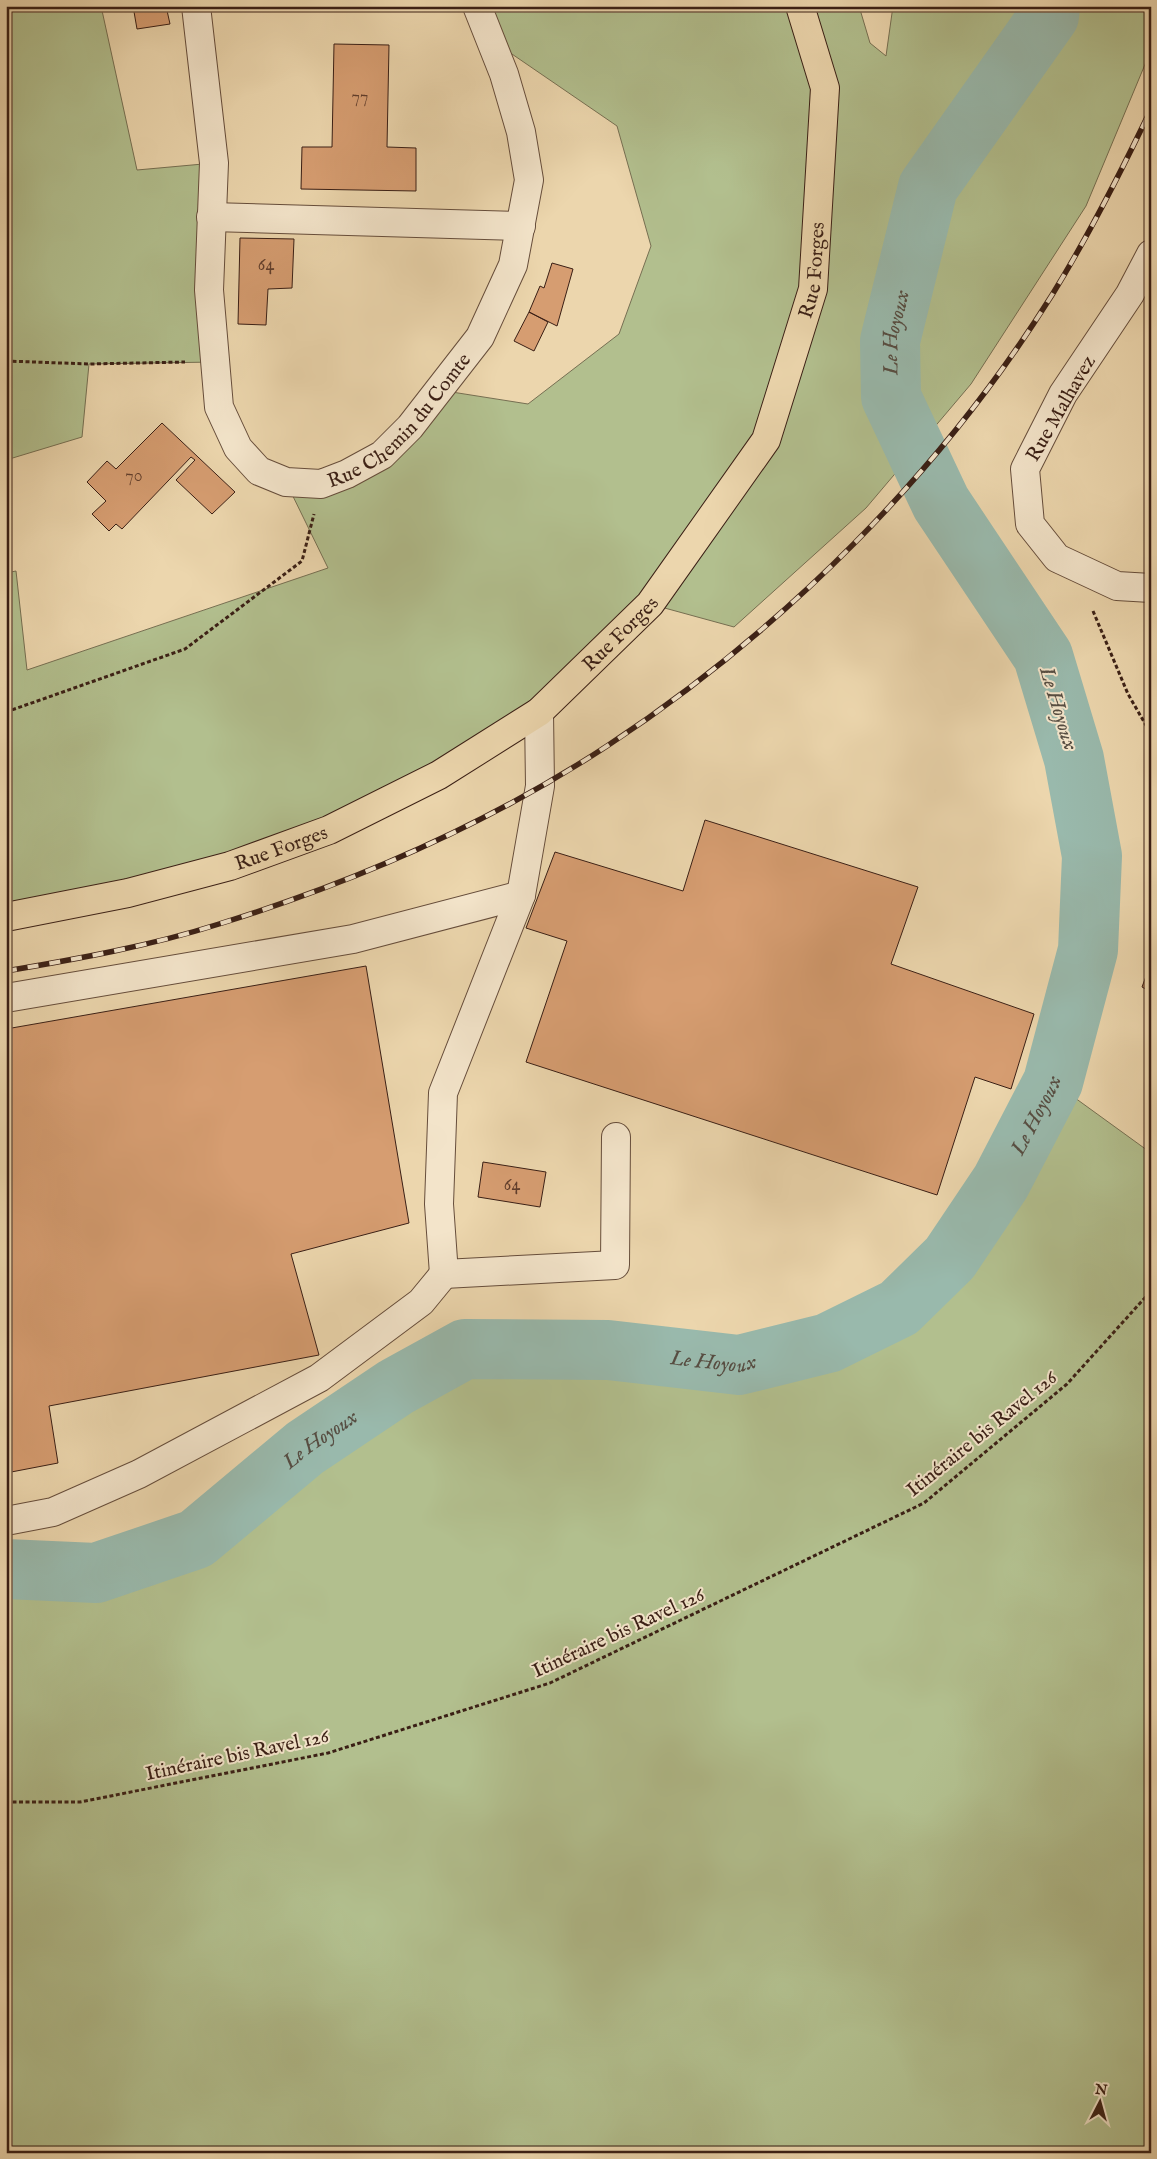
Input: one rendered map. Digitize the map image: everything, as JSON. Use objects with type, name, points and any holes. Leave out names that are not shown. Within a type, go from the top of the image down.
[{"type":"main road","name":"Rue Forges","points":[[6,917],[128,894],[230,866],[329,830],[439,775],[539,712],[650,604],[766,440],[813,289],[825,88],[800,6]]},
{"type":"street","name":"Rue Chemin du Comte","points":[[196,6],[214,163],[209,290],[219,407],[238,448],[259,471],[286,482],[321,484],[347,474],[382,455],[410,426],[480,337],[497,304],[513,265],[529,180],[521,132],[504,74],[477,6]]},
{"type":"street","points":[[211,217],[521,226]]},
{"type":"street","name":"Rue Malhavez","points":[[1151,254],[1130,294],[1063,394],[1025,469],[1030,524],[1057,558],[1118,586],[1151,588]]},
{"type":"street","points":[[6,1521],[53,1512],[139,1474],[319,1378],[421,1302],[444,1274],[439,1204],[443,1093],[521,895],[540,786],[539,712]]},
{"type":"street","points":[[6,998],[353,939],[521,895]]},
{"type":"street","points":[[444,1274],[615,1265],[616,1137]]},
{"type":"path","points":[[6,361],[89,364],[215,362]]},
{"type":"path","points":[[6,712],[185,650],[302,561],[321,484]]},
{"type":"path","points":[[1074,566],[1128,694],[1151,734]]},
{"type":"path","name":"Itinéraire bis Ravel 126","points":[[6,1802],[80,1802],[328,1753],[550,1683],[924,1503],[1067,1384],[1151,1291]]},
{"type":"green space","points":[[6,6],[101,6],[137,170],[214,163],[215,362],[89,364],[82,437],[6,460]]},
{"type":"green space","points":[[477,6],[859,6],[870,43],[886,56],[893,6],[1151,6],[1151,50],[1086,206],[971,384],[866,508],[734,627],[650,604],[539,712],[329,830],[6,917],[6,573],[16,571],[27,670],[328,568],[286,482],[347,474],[439,390],[528,404],[619,334],[651,246],[617,126],[490,39]]},
{"type":"green space","points":[[1053,1082],[1151,1153],[1151,2153],[6,2153],[6,1569],[96,1573],[196,1539],[305,1448],[396,1387],[465,1349],[608,1350],[738,1365],[828,1343],[899,1308],[950,1258],[1001,1182]]},
{"type":"building","points":[[133,6],[166,6],[170,24],[137,29]]},
{"type":"building","points":[[334,44],[389,45],[387,147],[416,148],[416,191],[301,189],[302,147],[332,147]]},
{"type":"building","points":[[240,238],[294,239],[292,288],[268,289],[266,325],[238,324]]},
{"type":"building","points":[[552,263],[573,269],[557,326],[529,312],[540,286],[544,288]]},
{"type":"building","points":[[529,312],[548,322],[534,351],[514,341]]},
{"type":"building","points":[[162,423],[235,492],[212,514],[176,480],[195,460],[191,457],[122,529],[116,524],[109,531],[92,514],[106,501],[87,482],[107,461],[116,469]]},
{"type":"building","points":[[705,820],[918,887],[891,964],[1034,1014],[1011,1089],[975,1077],[937,1195],[526,1062],[567,941],[526,928],[555,852],[683,891]]},
{"type":"building","points":[[1151,963],[1151,992],[1142,987]]},
{"type":"building","points":[[366,966],[409,1223],[291,1254],[319,1355],[49,1406],[58,1463],[6,1473],[6,1029]]},
{"type":"building","points":[[483,1162],[546,1172],[540,1207],[478,1197]]},
{"type":"waterway","name":"Le Hoyoux","points":[[6,1569],[96,1573],[196,1539],[305,1448],[396,1387],[465,1349],[608,1350],[739,1365],[828,1343],[899,1308],[950,1258],[1001,1182],[1053,1082],[1088,950],[1092,856],[1074,759],[1043,656],[941,503],[891,397],[890,341],[928,187],[1049,16],[1050,6]]},
{"type":"railway","points":[[6,971],[113,951],[193,932],[270,907],[370,870],[468,826],[515,801],[607,746],[672,701],[735,652],[796,600],[854,544],[908,486],[960,425],[1008,361],[1052,295],[1104,203],[1151,109]]}]
